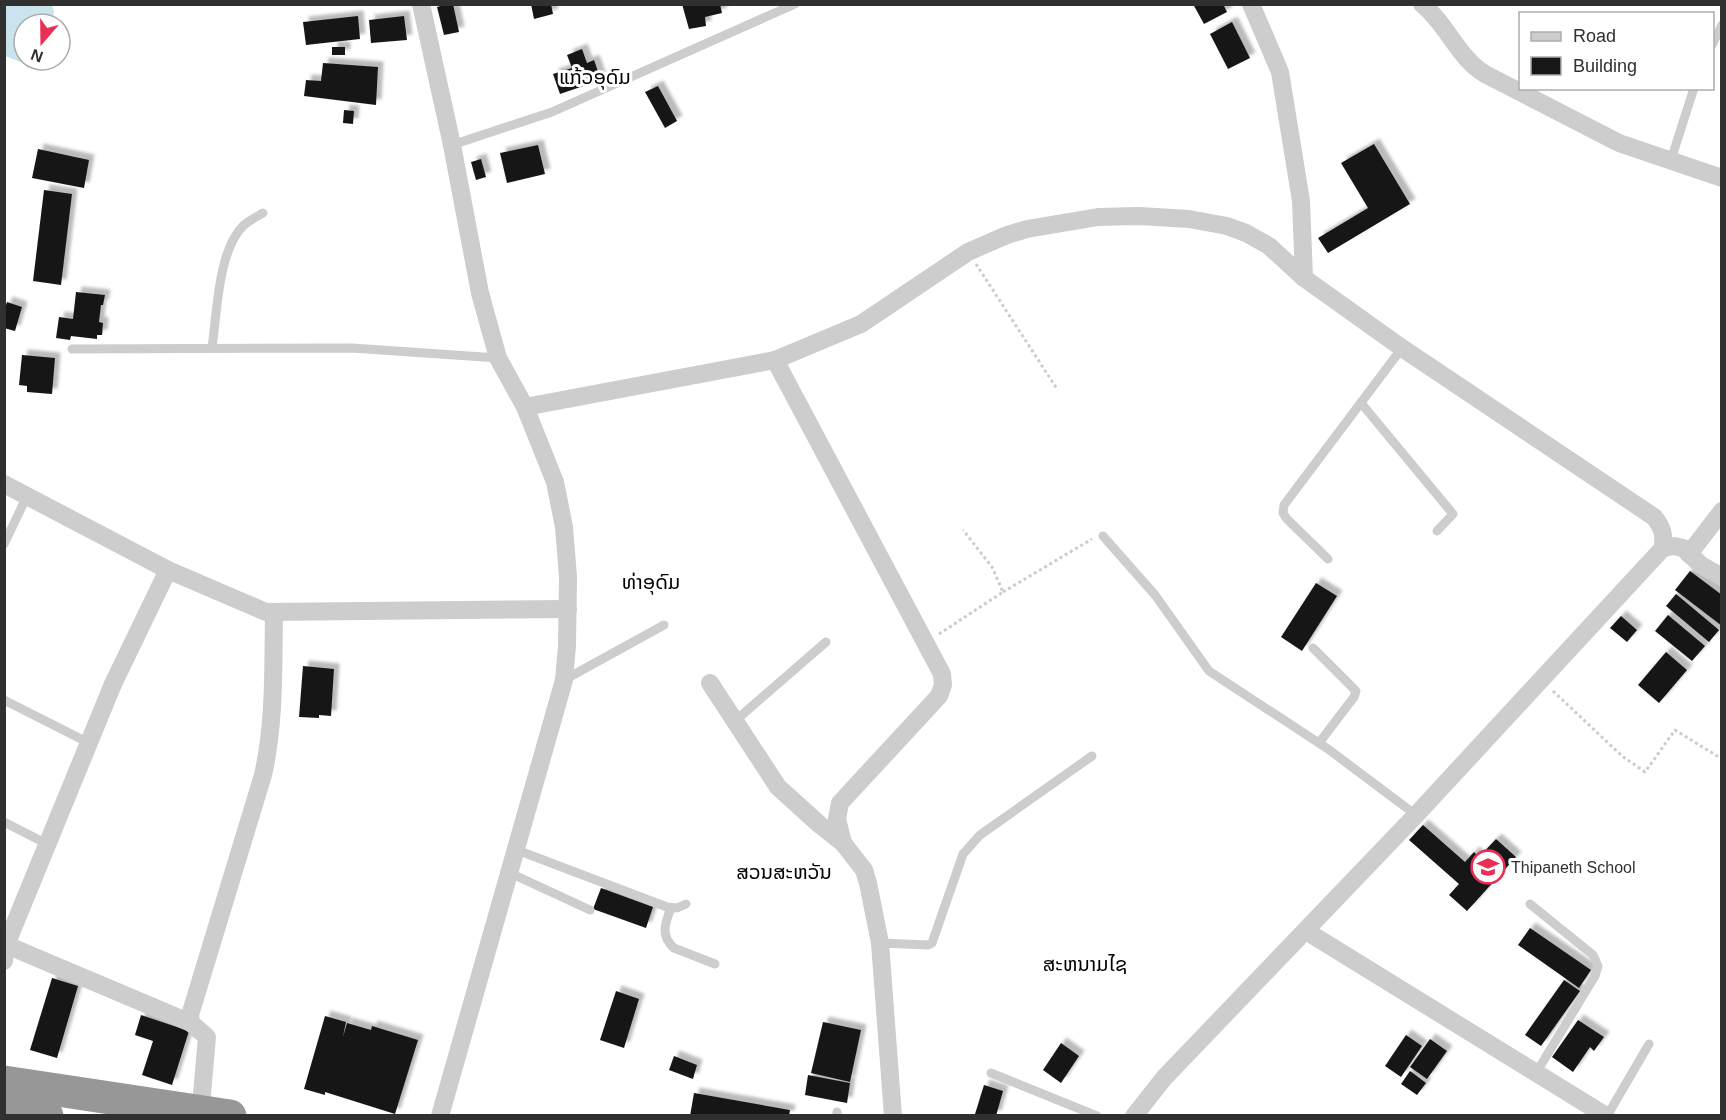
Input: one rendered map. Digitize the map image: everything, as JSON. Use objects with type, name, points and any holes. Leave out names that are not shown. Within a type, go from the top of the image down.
[{"type":"highway","points":[[4,1082],[210,1114]]},
{"type":"highway","points":[[4,1109],[47,1116]]},
{"type":"street","points":[[421,4],[452,146],[480,293],[498,358],[525,407],[555,482],[564,527],[568,577],[564,680],[440,1116]]},
{"type":"street","points":[[1251,4],[1280,72],[1301,201],[1304,278]]},
{"type":"street","points":[[1422,4],[1440,21],[1476,69],[1619,143],[1722,178]]},
{"type":"street","points":[[525,407],[775,360],[861,324],[968,252],[1006,235],[1048,224],[1098,217],[1139,216],[1189,219],[1227,226],[1246,233],[1269,246],[1304,278],[1402,348],[1654,517],[1662,527],[1663,548]]},
{"type":"street","points":[[775,360],[942,674],[943,685],[939,696],[840,803],[837,819],[843,843]]},
{"type":"street","points":[[4,484],[168,570],[273,613],[568,609]]},
{"type":"street","points":[[1689,554],[1722,511]]},
{"type":"street","points":[[1134,1116],[1180,1061],[1416,815],[1663,548],[1674,546],[1683,548],[1701,565],[1722,577]]},
{"type":"street","points":[[168,570],[113,684],[5,950],[191,1023],[207,1037],[210,1114]]},
{"type":"street","points":[[191,1023],[190,1015],[263,775],[270,745],[273,613]]},
{"type":"street","points":[[710,683],[778,787],[843,843],[864,870],[880,943],[893,1116]]},
{"type":"street","points":[[1306,931],[1606,1116]]},
{"type":"lane","points":[[452,146],[552,112],[795,4]]},
{"type":"lane","points":[[1714,43],[1722,25]]},
{"type":"lane","points":[[1671,160],[1693,90]]},
{"type":"lane","points":[[212,348],[226,252],[244,224],[263,213]]},
{"type":"lane","points":[[72,349],[352,348],[498,358]]},
{"type":"lane","points":[[1328,559],[1282,513],[1284,506],[1402,348]]},
{"type":"lane","points":[[1361,403],[1453,514],[1437,531]]},
{"type":"lane","points":[[4,544],[27,496]]},
{"type":"lane","points":[[1103,536],[1155,595],[1209,671],[1319,743],[1416,815]]},
{"type":"lane","points":[[564,680],[664,625]]},
{"type":"lane","points":[[735,721],[826,642]]},
{"type":"lane","points":[[1313,648],[1356,691],[1354,697],[1319,743]]},
{"type":"lane","points":[[4,700],[89,743]]},
{"type":"lane","points":[[880,943],[928,945],[932,943],[967,848],[984,833],[1092,756]]},
{"type":"lane","points":[[4,822],[48,844]]},
{"type":"lane","points":[[517,850],[671,908],[686,904]]},
{"type":"lane","points":[[510,873],[590,910]]},
{"type":"lane","points":[[1530,904],[1593,955],[1598,966],[1589,986],[1536,1073]]},
{"type":"lane","points":[[671,908],[664,926],[667,940],[674,948],[715,964]]},
{"type":"lane","points":[[1606,1116],[1649,1044]]},
{"type":"lane","points":[[991,1073],[1097,1116]]},
{"type":"path","points":[[968,252],[1057,389]]},
{"type":"path","points":[[963,530],[992,567],[1003,592]]},
{"type":"path","points":[[925,643],[1003,592],[1098,535],[1103,536]]},
{"type":"path","points":[[1540,679],[1622,756],[1645,772],[1675,730],[1722,759]]},
{"type":"water","points":[[4,5],[52,5],[54,12],[12,12],[12,59],[5,56]]},
{"type":"building","points":[[453,4],[459,32],[444,35],[437,7]]},
{"type":"building","points":[[531,4],[551,4],[553,14],[534,19]]},
{"type":"building","points":[[682,4],[720,4],[722,13],[705,17],[706,26],[689,29]]},
{"type":"building","points":[[1193,4],[1223,4],[1227,12],[1204,24]]},
{"type":"building","points":[[358,16],[360,39],[306,45],[303,22]]},
{"type":"building","points":[[404,16],[407,40],[371,43],[369,20]]},
{"type":"building","points":[[1232,22],[1250,58],[1228,69],[1210,34]]},
{"type":"building","points":[[332,47],[345,47],[345,55],[332,55]]},
{"type":"building","points":[[582,49],[587,63],[594,60],[601,80],[560,94],[553,74],[572,68],[567,55]]},
{"type":"building","points":[[323,63],[378,67],[376,105],[304,96],[306,80],[321,81]]},
{"type":"building","points":[[658,86],[677,121],[665,128],[645,92]]},
{"type":"building","points":[[344,110],[354,111],[353,124],[343,123]]},
{"type":"building","points":[[1374,144],[1410,204],[1328,253],[1318,238],[1368,208],[1341,163]]},
{"type":"building","points":[[538,145],[545,174],[507,183],[500,153]]},
{"type":"building","points":[[38,149],[89,160],[84,188],[32,178]]},
{"type":"building","points":[[481,159],[486,177],[476,180],[471,162]]},
{"type":"building","points":[[44,190],[72,194],[61,285],[33,281]]},
{"type":"building","points":[[76,292],[105,295],[99,322],[103,323],[102,335],[97,335],[97,339],[71,336],[70,340],[56,338],[59,317],[73,319]]},
{"type":"building","points":[[7,302],[22,307],[15,331],[4,328],[4,311]]},
{"type":"building","points":[[22,355],[55,358],[52,394],[27,392],[27,386],[19,385]]},
{"type":"building","points":[[1690,571],[1722,595],[1722,626],[1675,590]]},
{"type":"building","points":[[1316,583],[1337,596],[1302,651],[1281,637]]},
{"type":"building","points":[[1676,594],[1719,630],[1709,642],[1666,606]]},
{"type":"building","points":[[1668,615],[1705,646],[1692,661],[1655,631]]},
{"type":"building","points":[[1621,616],[1637,630],[1627,642],[1610,628]]},
{"type":"building","points":[[1666,652],[1687,670],[1659,703],[1638,685]]},
{"type":"building","points":[[303,666],[334,669],[331,716],[299,717]]},
{"type":"building","points":[[1423,825],[1465,862],[1474,852],[1479,857],[1496,839],[1516,857],[1467,911],[1449,895],[1459,884],[1409,840]]},
{"type":"building","points":[[601,888],[653,907],[646,928],[593,909]]},
{"type":"building","points":[[1530,928],[1591,970],[1579,988],[1518,945]]},
{"type":"building","points":[[52,978],[78,986],[57,1058],[30,1050]]},
{"type":"building","points":[[1564,980],[1580,991],[1541,1046],[1525,1035]]},
{"type":"building","points":[[616,991],[639,999],[624,1048],[600,1040]]},
{"type":"building","points":[[141,1015],[189,1031],[172,1085],[142,1075],[153,1041],[135,1035]]},
{"type":"building","points":[[325,1016],[346,1022],[343,1037],[347,1023],[371,1030],[372,1026],[418,1040],[395,1114],[325,1092],[325,1095],[304,1089]]},
{"type":"building","points":[[1578,1020],[1604,1037],[1594,1051],[1590,1047],[1573,1072],[1552,1057]]},
{"type":"building","points":[[823,1022],[861,1030],[850,1082],[811,1073]]},
{"type":"building","points":[[1406,1035],[1422,1046],[1401,1077],[1385,1066]]},
{"type":"building","points":[[1430,1039],[1447,1051],[1427,1079],[1410,1067]]},
{"type":"building","points":[[1061,1043],[1079,1056],[1061,1083],[1043,1070]]},
{"type":"building","points":[[674,1056],[697,1065],[693,1079],[669,1070]]},
{"type":"building","points":[[1410,1071],[1426,1083],[1417,1095],[1401,1084]]},
{"type":"building","points":[[808,1075],[850,1083],[847,1103],[805,1095]]},
{"type":"building","points":[[984,1085],[1003,1091],[996,1116],[975,1114]]},
{"type":"building","points":[[694,1093],[790,1110],[789,1116],[690,1116]]},
{"type":"place","name":"Thipaneth School","points":[[1488,867]]},
{"type":"district","name":"ແກ້ວອຸດົມ","points":[[595,77]]},
{"type":"district","name":"ທ່າອຸດົມ","points":[[651,582]]},
{"type":"district","name":"ສວນສະຫວັນ","points":[[784,872]]},
{"type":"district","name":"ສະຫນາມໄຊ","points":[[1085,964]]}]
